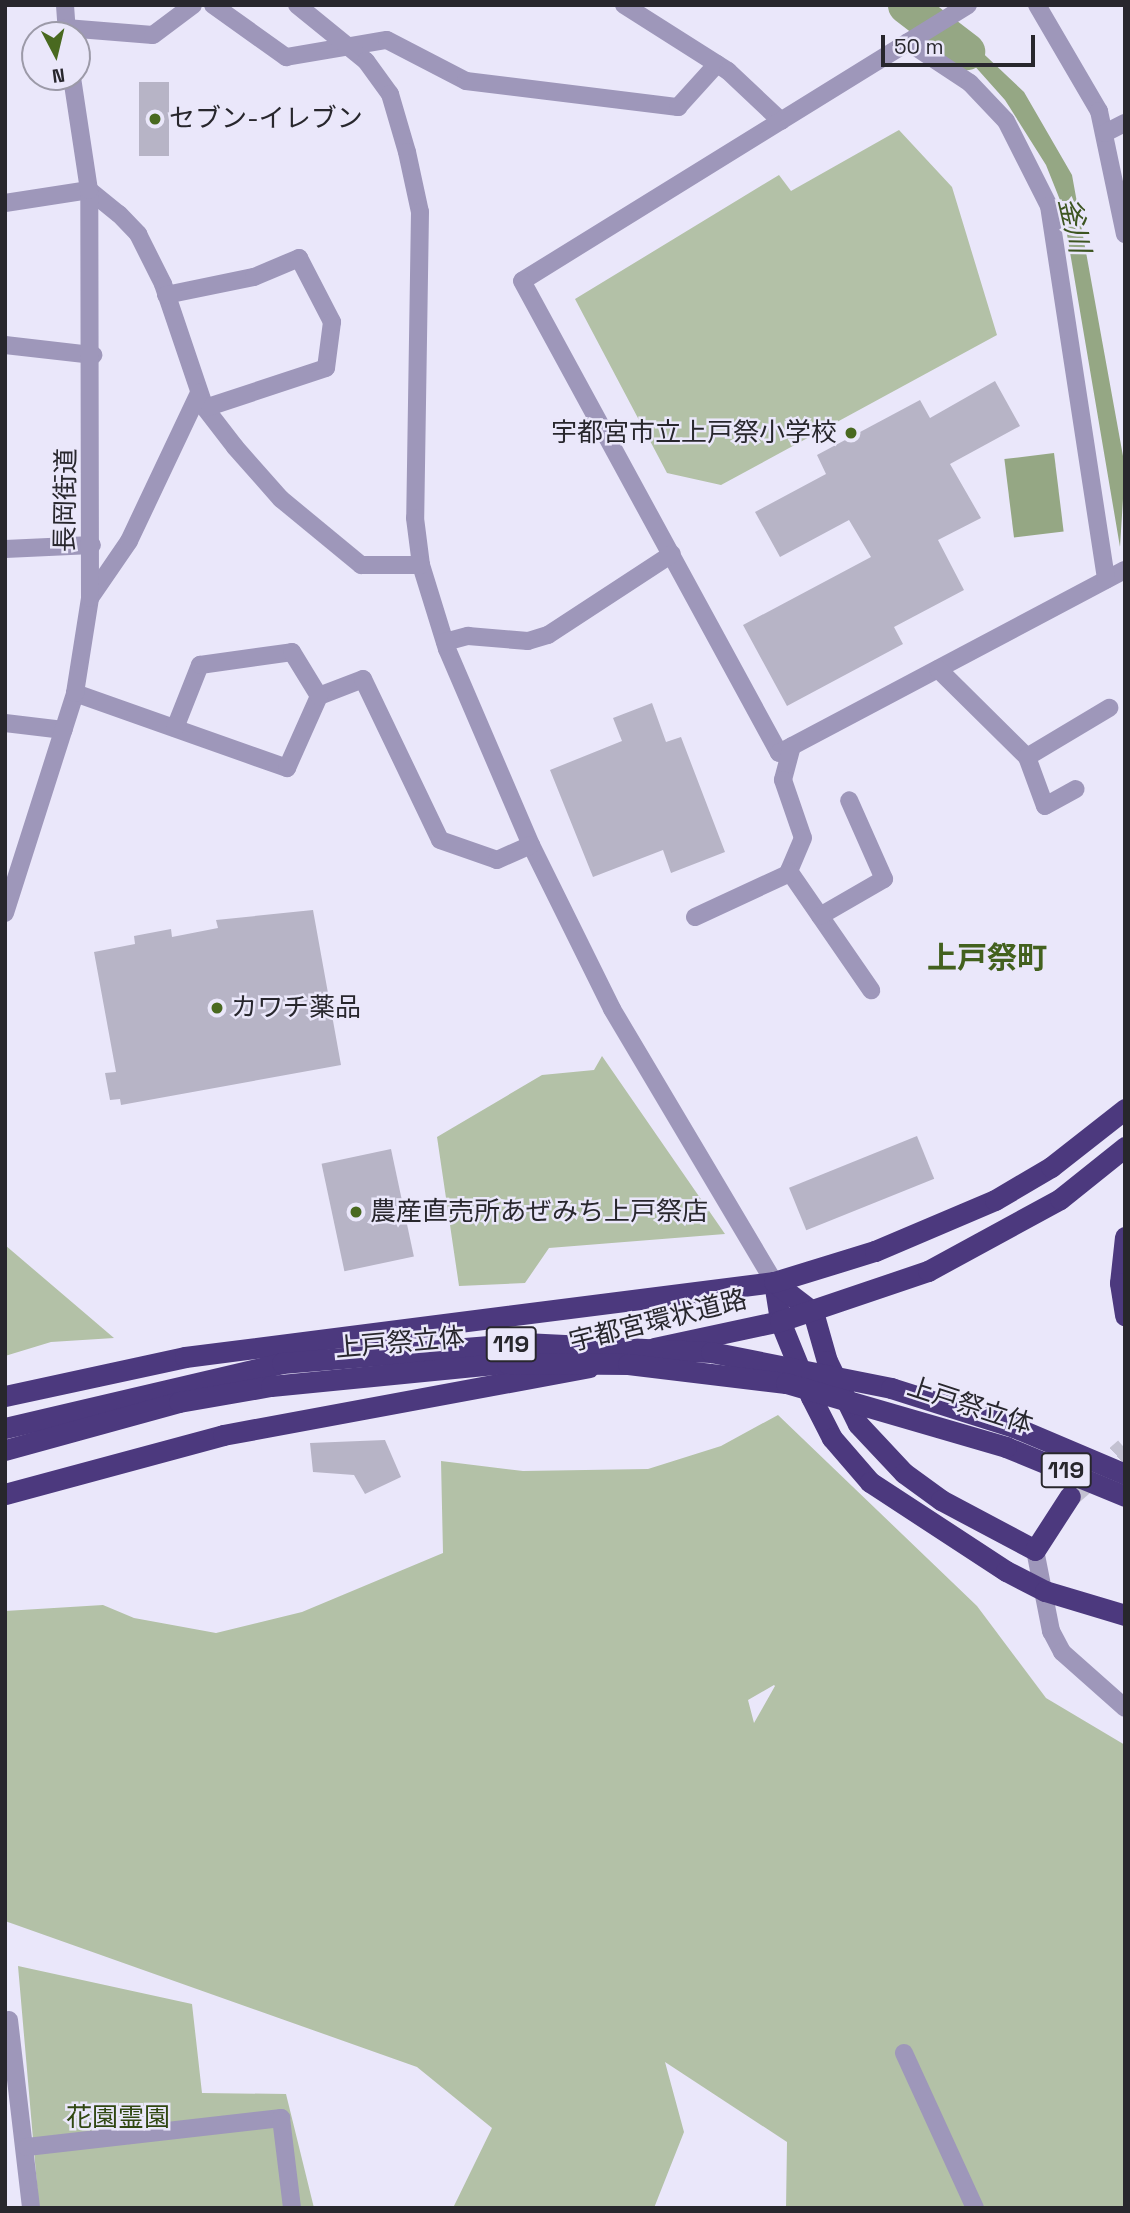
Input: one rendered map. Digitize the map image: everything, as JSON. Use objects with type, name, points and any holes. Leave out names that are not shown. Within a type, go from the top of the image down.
[{"type":"highway","name":"宇都宮環状道路","points":[[5,1396],[185,1357],[774,1282],[875,1251],[995,1200],[1051,1167],[1125,1109]]},
{"type":"highway","name":"宇都宮環状道路","points":[[5,1494],[172,1446],[536,1381],[685,1338],[780,1321],[813,1312],[929,1271],[1002,1235],[1125,1147]]},
{"type":"highway","points":[[1125,1237],[1120,1283],[1125,1316]]},
{"type":"highway","points":[[774,1282],[813,1312],[842,1399],[878,1449],[941,1500],[1035,1550]]},
{"type":"highway","points":[[774,1282],[780,1321],[832,1438],[870,1482],[958,1545],[1045,1591],[1125,1615]]},
{"type":"highway","name":"上戸祭立体","points":[[5,1428],[282,1363],[524,1343],[724,1354],[891,1388],[1010,1437],[1125,1496]]},
{"type":"highway","name":"上戸祭立体","points":[[5,1450],[179,1402],[271,1385],[507,1363],[628,1364],[786,1383],[1010,1437],[1125,1474]]},
{"type":"highway","name":"119","points":[[1035,1550],[1070,1496]]},
{"type":"street","points":[[91,33],[153,35],[193,5]]},
{"type":"street","points":[[213,5],[286,57],[387,40],[466,80],[678,107],[717,64]]},
{"type":"street","points":[[298,5],[348,46],[390,94],[420,212],[412,479],[421,565],[445,642],[531,845],[612,1009],[774,1282]]},
{"type":"street","points":[[624,5],[717,64],[781,121]]},
{"type":"street","points":[[1037,5],[1073,59],[1105,132],[1125,234]]},
{"type":"street","points":[[966,7],[522,281],[779,753],[1125,570]]},
{"type":"street","points":[[908,42],[970,83],[1006,121],[1049,206],[1106,580]]},
{"type":"street","name":"長岡街道","points":[[7,901],[75,693],[90,598],[93,355],[89,190],[74,91]]},
{"type":"street","points":[[1105,132],[1125,123]]},
{"type":"street","points":[[5,203],[89,190],[138,233],[166,295],[202,400],[281,499],[361,565],[421,565]]},
{"type":"street","points":[[90,598],[129,541],[202,400],[326,368],[332,322],[299,258],[254,277],[166,295]]},
{"type":"street","points":[[5,345],[93,355]]},
{"type":"street","points":[[5,549],[92,545]]},
{"type":"street","points":[[445,642],[468,636],[528,641],[548,635],[672,554]]},
{"type":"street","points":[[175,728],[200,665],[292,652],[319,696]]},
{"type":"street","points":[[938,669],[1027,757],[1045,806],[1076,789]]},
{"type":"street","points":[[75,693],[287,768],[319,696],[363,679],[440,840],[497,860],[531,845]]},
{"type":"street","points":[[1027,757],[1109,708]]},
{"type":"street","points":[[5,723],[64,730]]},
{"type":"street","points":[[695,917],[790,873],[803,838],[783,780],[792,746]]},
{"type":"street","points":[[820,916],[884,879],[849,800]]},
{"type":"street","points":[[790,873],[871,990]]},
{"type":"street","points":[[1035,1550],[1051,1631],[1062,1652],[1125,1708]]},
{"type":"street","points":[[9,2020],[27,2147],[31,2208]]},
{"type":"street","points":[[904,2053],[975,2208]]},
{"type":"street","points":[[27,2147],[281,2118],[292,2208]]},
{"type":"green space","points":[[899,130],[952,187],[997,335],[721,485],[667,473],[575,299],[779,175],[791,191]]},
{"type":"green space","points":[[602,1056],[725,1234],[549,1248],[525,1283],[459,1286],[437,1137],[542,1075],[594,1070]]},
{"type":"green space","points":[[5,1245],[114,1338],[51,1342],[5,1356]]},
{"type":"green space","points":[[778,1415],[977,1606],[1046,1698],[1125,1745],[1125,2208],[786,2208],[787,2142],[665,2062],[684,2132],[654,2208],[453,2208],[492,2128],[417,2067],[5,1921],[5,1611],[103,1605],[134,1618],[216,1633],[302,1612],[443,1553],[441,1461],[523,1471],[648,1469],[721,1446]],"holes":[[[775,1686],[754,1723],[748,1700]]]},
{"type":"green space","name":"花園霊園","points":[[18,1966],[192,2004],[202,2093],[286,2094],[314,2208],[39,2208]]},
{"type":"water","points":[[953,25],[1024,92],[1072,175],[1125,467],[1120,547],[1062,205],[1046,165],[1005,100],[972,63],[932,37]]},
{"type":"water","points":[[1054,453],[1064,531],[1014,538],[1004,459]]},
{"type":"building","name":"セブン-イレブン","points":[[139,82],[169,82],[169,156],[139,156]]},
{"type":"building","points":[[995,381],[1020,426],[950,464],[981,518],[938,540],[964,590],[894,627],[903,644],[787,706],[743,625],[871,557],[849,520],[780,557],[755,512],[826,474],[817,455],[920,400],[930,418]]},
{"type":"building","points":[[652,703],[666,742],[681,737],[725,852],[671,873],[663,850],[593,877],[550,770],[622,741],[613,718]]},
{"type":"building","name":"カワチ薬品","points":[[313,910],[341,1065],[121,1105],[120,1099],[110,1100],[105,1073],[116,1072],[94,952],[135,944],[134,936],[171,929],[172,937],[218,928],[216,920]]},
{"type":"building","points":[[917,1136],[934,1179],[806,1230],[789,1188]]},
{"type":"building","name":"農産直売所あぜみち上戸祭店","points":[[391,1149],[414,1257],[344,1271],[322,1164]]},
{"type":"building","points":[[385,1440],[401,1477],[365,1494],[354,1475],[313,1472],[310,1443]]},
{"type":"waterway","name":"釜川","points":[[906,5],[966,51]]},
{"type":"tunnel","points":[[1070,1496],[1125,1448]]},
{"type":"place","name":"セブン-イレブン","points":[[155,119]]},
{"type":"place","name":"宇都宮市立上戸祭小学校","points":[[851,433]]},
{"type":"place","name":"カワチ薬品","points":[[217,1008]]},
{"type":"place","name":"農産直売所あぜみち上戸祭店","points":[[356,1212]]},
{"type":"district","name":"上戸祭町","points":[[987,958]]}]
